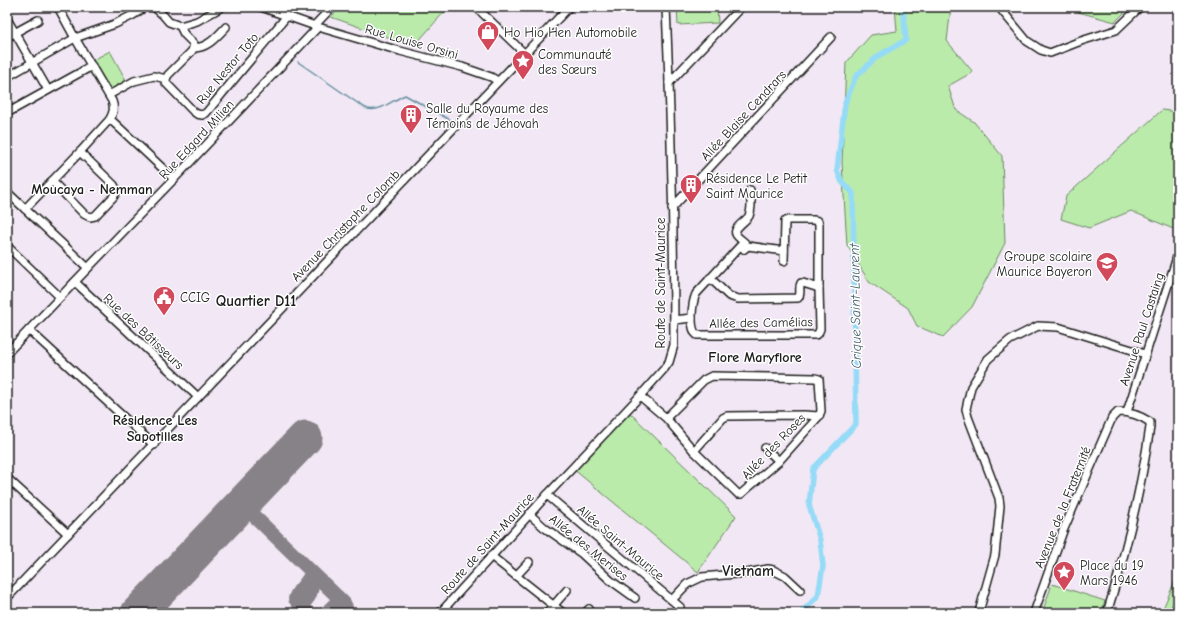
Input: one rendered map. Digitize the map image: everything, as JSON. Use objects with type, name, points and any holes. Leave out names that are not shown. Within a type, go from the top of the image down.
[{"type":"street","points":[[25,209],[110,119],[114,108],[112,101],[58,7]]},
{"type":"street","points":[[7,77],[75,38],[115,24],[145,7]]},
{"type":"street","points":[[154,7],[169,22],[180,26],[196,21],[209,10],[222,7]]},
{"type":"street","name":"Rue Louise Orsini","points":[[260,7],[316,26],[400,51],[462,67],[498,81]]},
{"type":"street","name":"Rue Edgard Milien","points":[[7,353],[174,179],[332,7]]},
{"type":"street","points":[[476,7],[524,53]]},
{"type":"street","name":"Avenue Christophe Colomb","points":[[7,598],[569,7]]},
{"type":"street","name":"Route de Saint-Maurice","points":[[440,613],[640,396],[669,362],[674,345],[674,320],[666,7]]},
{"type":"street","points":[[669,83],[741,7]]},
{"type":"street","points":[[999,7],[1027,41],[1041,50],[1050,52],[1116,30],[1140,7]]},
{"type":"street","name":"Rue Nestor Toto","points":[[166,79],[166,84],[193,111],[198,114],[204,114],[287,16]]},
{"type":"street","points":[[7,19],[48,90]]},
{"type":"street","points":[[7,37],[38,20]]},
{"type":"street","points":[[180,26],[184,34],[194,44],[194,48]]},
{"type":"street","points":[[108,95],[134,81],[154,76],[166,79],[194,48],[206,46],[226,27]]},
{"type":"street","name":"Allée Blaise Cendrars","points":[[672,208],[831,37]]},
{"type":"street","points":[[7,113],[92,66]]},
{"type":"street","points":[[110,119],[174,179]]},
{"type":"street","points":[[52,181],[84,214],[91,217],[96,215],[114,196],[117,189],[80,152]]},
{"type":"street","points":[[744,249],[745,243],[736,233],[737,228],[749,216],[751,199],[750,190]]},
{"type":"street","points":[[7,192],[88,268]]},
{"type":"street","name":"Allée des Camélias","points":[[692,318],[694,333],[699,336],[817,335],[820,332],[818,221],[786,221],[784,224],[784,251]]},
{"type":"street","points":[[674,320],[692,318],[695,296],[741,244],[744,249]]},
{"type":"street","points":[[7,246],[60,297]]},
{"type":"street","points":[[744,249],[748,246],[784,251],[784,261]]},
{"type":"street","name":"Avenue Paul Castaing","points":[[1127,412],[1178,254]]},
{"type":"street","points":[[710,278],[729,296],[738,299],[798,298],[800,296],[801,283],[819,288]]},
{"type":"street","name":"Rue des Bâtisseurs","points":[[75,282],[198,397]]},
{"type":"street","points":[[980,613],[996,555],[1000,506],[999,498],[966,409],[971,387],[988,358],[1010,340],[1038,326],[1058,327],[1145,354]]},
{"type":"street","points":[[29,330],[154,445]]},
{"type":"street","name":"Allée des Roses","points":[[640,396],[666,418],[694,451],[738,494],[741,494],[779,461],[819,416],[821,411],[819,382],[818,378],[717,375],[704,380],[666,418]]},
{"type":"street","name":"Avenue de la Fraternité","points":[[1034,613],[1063,532],[1112,418],[1118,412],[1127,412]]},
{"type":"street","points":[[1107,613],[1125,552],[1145,460],[1150,427],[1150,422],[1146,419],[1127,412]]},
{"type":"street","points":[[694,451],[727,416],[819,416]]},
{"type":"street","points":[[765,448],[779,461]]},
{"type":"street","points":[[7,478],[68,534]]},
{"type":"street","name":"Allée Saint-Maurice","points":[[547,496],[680,607],[673,613]]},
{"type":"street","name":"Allée des Merises","points":[[530,514],[545,528],[582,554],[610,580],[635,598]]},
{"type":"street","points":[[491,556],[554,605],[562,613]]},
{"type":"street","points":[[516,576],[529,562]]},
{"type":"street","points":[[672,600],[687,584],[702,577],[747,573],[768,569],[783,574],[800,590]]},
{"type":"street","points":[[547,613],[567,590]]},
{"type":"green space","points":[[340,7],[440,7],[445,11],[415,45],[412,43],[410,45],[331,17]]},
{"type":"green space","points":[[677,7],[717,7],[718,23],[678,25]]},
{"type":"green space","points":[[895,7],[951,7],[947,41],[973,72],[948,86],[956,110],[974,122],[1002,156],[1005,243],[972,307],[943,337],[917,326],[908,308],[869,282],[847,245],[842,163],[846,63],[871,35],[897,31]]},
{"type":"green space","points":[[1060,7],[1130,7],[1115,22]]},
{"type":"green space","points":[[110,51],[127,82],[110,90],[93,60]]},
{"type":"green space","points":[[1162,110],[1178,112],[1178,231],[1131,211],[1089,228],[1061,219],[1066,196]]},
{"type":"green space","points":[[627,410],[736,516],[698,572],[572,468]]},
{"type":"green space","points":[[1178,574],[1178,613],[1161,613]]},
{"type":"green space","name":"Place du 19 Mars 1946","points":[[1052,584],[1105,601],[1101,613],[1042,613]]},
{"type":"waterway","name":"Crique Saint-Laurent","points":[[801,613],[818,596],[823,566],[820,540],[809,505],[813,469],[856,424],[853,193],[842,182],[837,170],[845,103],[856,76],[878,56],[906,40],[903,7]]},
{"type":"waterway","points":[[298,62],[368,109],[377,109],[405,95],[452,121]]},
{"type":"waterway","points":[[1170,613],[1178,587]]},
{"type":"taxiway","points":[[289,455],[307,448],[309,441],[305,438]]},
{"type":"taxiway","points":[[254,491],[249,502],[249,508],[252,514],[344,603],[346,608],[345,613]]},
{"type":"taxiway","points":[[231,515],[242,512],[252,514]]},
{"type":"taxiway","points":[[308,613],[295,599],[311,572]]},
{"type":"taxiway","points":[[298,603],[306,601],[310,595],[314,579]]},
{"type":"taxiway","points":[[326,613],[337,602],[338,597]]},
{"type":"runway","points":[[138,613],[305,438]]},
{"type":"place","name":"Ho Hio Hen Automobile","points":[[488,52]]},
{"type":"place","name":"Communauté des Sœurs","points":[[523,80]]},
{"type":"place","name":"Salle du Royaume des Témoins de Jéhovah","points":[[411,134]]},
{"type":"place","name":"Résidence Le Petit Saint Maurice","points":[[691,204]]},
{"type":"place","name":"Groupe scolaire Maurice Bayeron","points":[[1107,282]]},
{"type":"place","name":"CCIG","points":[[164,316]]},
{"type":"place","name":"Place du 19 Mars 1946","points":[[1064,592]]},
{"type":"district","name":"Moucaya - Nemman","points":[[92,189]]},
{"type":"district","name":"Quartier D11","points":[[256,301]]},
{"type":"district","name":"Flore Maryflore","points":[[755,357]]},
{"type":"district","name":"Résidence Les Sapotilles","points":[[155,428]]},
{"type":"district","name":"Vietnam","points":[[748,571]]}]
